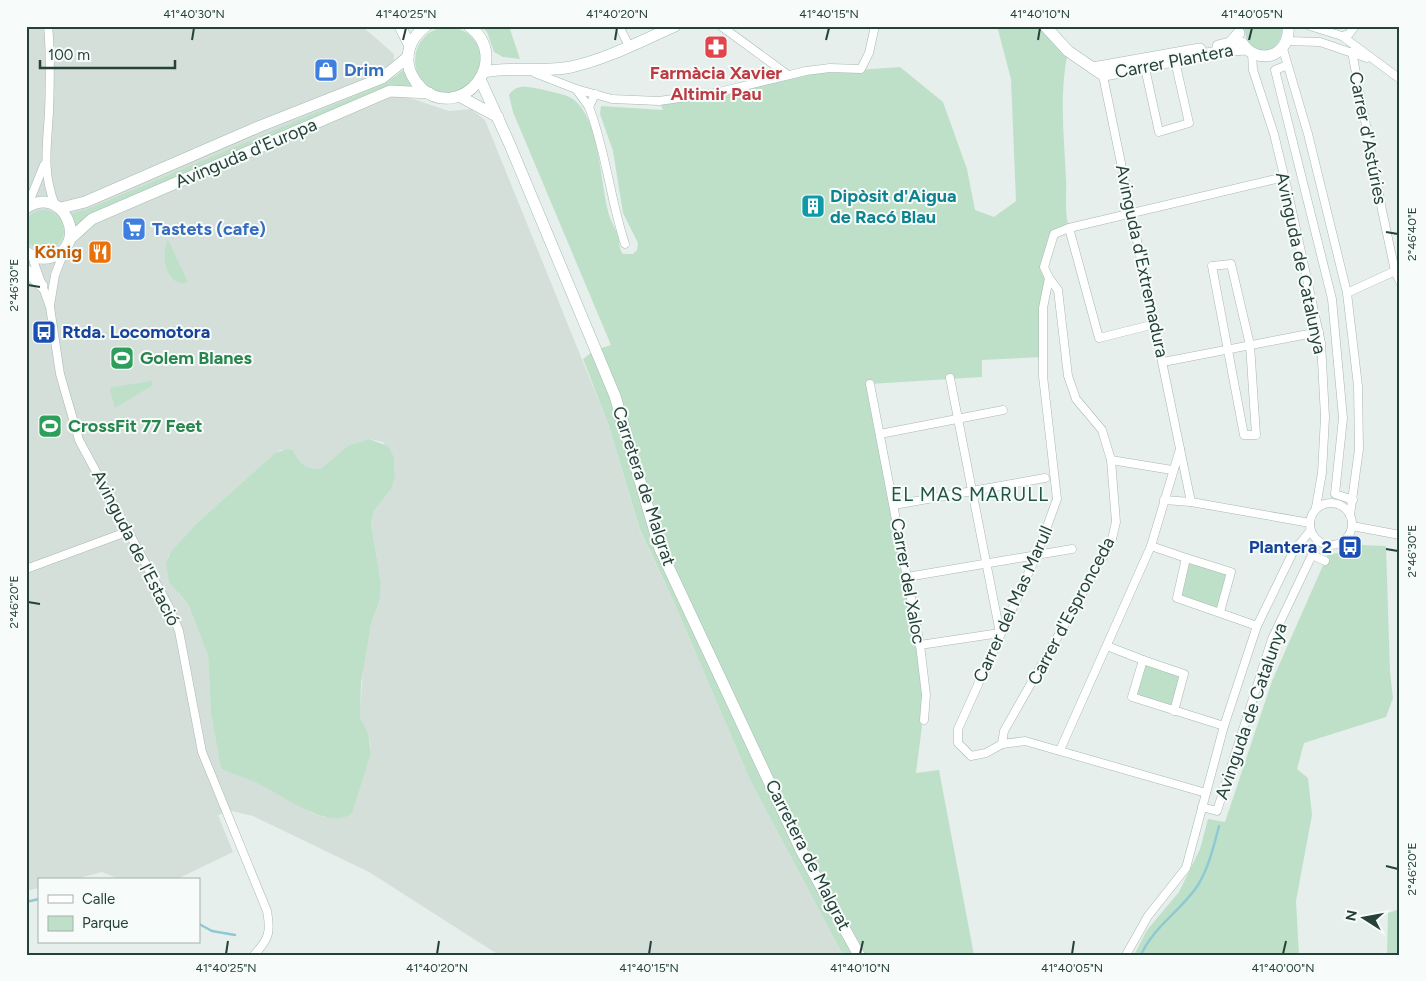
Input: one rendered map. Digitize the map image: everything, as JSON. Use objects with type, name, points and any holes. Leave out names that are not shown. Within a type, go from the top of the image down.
[{"type":"street","points":[[48,26],[49,110],[46,160],[47,184],[58,206],[66,215],[68,243]]},
{"type":"street","points":[[400,26],[409,52],[413,78],[429,93]]},
{"type":"street","name":"Avinguda d'Europa","points":[[27,208],[36,203],[58,206],[85,202],[258,127],[382,78],[409,52],[415,36],[426,26]]},
{"type":"street","points":[[459,96],[469,91],[482,76],[486,52],[480,37],[469,26]]},
{"type":"street","points":[[619,26],[629,46]]},
{"type":"street","points":[[482,76],[508,68],[526,70],[570,67],[604,57],[675,26]]},
{"type":"street","points":[[721,26],[788,75]]},
{"type":"street","points":[[526,70],[576,89],[612,99],[659,100],[715,93],[788,75],[830,68],[861,69],[868,53],[875,26]]},
{"type":"street","points":[[1046,26],[1068,51],[1096,68]]},
{"type":"street","points":[[1288,26],[1285,45],[1320,42],[1352,52],[1380,64]]},
{"type":"street","points":[[1310,26],[1342,36],[1400,79]]},
{"type":"street","points":[[1342,36],[1349,34],[1355,26]]},
{"type":"street","points":[[1239,30],[1249,51]]},
{"type":"street","name":"Carrer Plantera","points":[[1096,68],[1226,44],[1239,30]]},
{"type":"street","name":"Carrer Plantera","points":[[1096,68],[1145,68],[1226,50],[1249,51],[1263,56],[1285,45]]},
{"type":"street","name":"Avinguda de Catalunya","points":[[1285,45],[1347,293],[1358,386],[1359,449],[1350,515]]},
{"type":"street","name":"Avinguda de Catalunya","points":[[1249,51],[1252,70],[1274,134],[1319,332],[1326,416],[1322,473],[1316,507]]},
{"type":"street","points":[[486,52],[508,68]]},
{"type":"street","name":"Carrer d'Astúries","points":[[1352,52],[1395,272],[1400,282]]},
{"type":"street","points":[[1145,68],[1159,132],[1189,123],[1176,61]]},
{"type":"street","name":"Avinguda de Catalunya","points":[[1285,66],[1275,70],[1332,299],[1344,418],[1334,494],[1353,500]]},
{"type":"street","name":"Avinguda d'Extremadura","points":[[1096,68],[1132,214],[1191,502]]},
{"type":"street","name":"Carretera de Malgrat","points":[[482,76],[615,396],[660,549],[801,850],[860,955]]},
{"type":"street","points":[[576,89],[590,107],[598,131],[615,215],[625,244]]},
{"type":"street","name":"Avinguda d'Europa","points":[[30,256],[46,258],[57,255],[92,219],[390,92],[429,93],[444,98],[459,96]]},
{"type":"street","points":[[590,107],[595,94]]},
{"type":"street","points":[[459,96],[498,117]]},
{"type":"street","points":[[27,208],[46,160]]},
{"type":"street","points":[[1155,324],[1099,338],[1069,228],[1284,177]]},
{"type":"street","name":"Carrer del Mas Marull","points":[[1069,228],[1054,234],[1044,267],[1049,278],[1043,308],[1043,376],[1057,499],[1037,554],[965,710],[958,729],[958,743],[971,756],[986,753],[1002,744],[1025,741],[1206,793]]},
{"type":"street","name":"Avinguda de l'Estació","points":[[50,307],[55,275],[68,243]]},
{"type":"street","name":"Avinguda de l'Estació","points":[[30,256],[50,307],[60,374],[79,440],[129,530],[179,631],[202,752],[267,911],[271,930],[254,955]]},
{"type":"street","points":[[1231,264],[1250,344],[1256,435],[1244,435],[1227,349],[1212,266],[1231,264]]},
{"type":"street","points":[[26,270],[42,286]]},
{"type":"street","points":[[1347,293],[1395,272]]},
{"type":"street","name":"Carrer d'Espronceda","points":[[1002,744],[1004,731],[1112,543],[1116,522],[1111,460],[1102,430],[1076,399],[1068,376],[1058,290],[1049,278]]},
{"type":"street","points":[[1163,362],[1319,332]]},
{"type":"street","points":[[920,645],[1000,633],[950,378]]},
{"type":"street","name":"Carrer del Xaloc","points":[[870,384],[920,645],[926,695],[924,720]]},
{"type":"street","points":[[880,434],[1003,410]]},
{"type":"street","points":[[1060,750],[1151,546],[1180,447]]},
{"type":"street","points":[[1111,460],[1172,470]]},
{"type":"street","points":[[894,505],[1045,478]]},
{"type":"street","points":[[1164,500],[1191,502],[1310,527]]},
{"type":"street","points":[[1334,503],[1344,507],[1350,515],[1352,526],[1344,541],[1337,545],[1327,546],[1319,543],[1310,527],[1316,507],[1334,503]]},
{"type":"street","points":[[1352,526],[1400,535]]},
{"type":"street","name":"Avinguda de Catalunya","points":[[1126,955],[1148,916],[1186,868],[1224,726],[1257,626],[1293,552],[1310,527]]},
{"type":"street","points":[[26,568],[129,530]]},
{"type":"street","points":[[1151,546],[1231,572],[1220,612]]},
{"type":"street","points":[[907,577],[1072,549]]},
{"type":"street","name":"Avinguda de Catalunya","points":[[1202,807],[1217,811],[1272,638],[1312,555],[1325,561]]},
{"type":"street","points":[[1186,558],[1177,598],[1257,626]]},
{"type":"street","points":[[1107,646],[1184,674],[1174,710]]},
{"type":"street","points":[[1143,660],[1132,698],[1224,726]]},
{"type":"shaded area","points":[[26,26],[362,26],[394,54],[393,96],[410,98],[449,111],[471,109],[485,120],[609,426],[640,531],[674,602],[750,780],[843,955],[499,955],[369,872],[253,816],[232,811],[218,815],[233,852],[179,878],[117,878],[102,872],[80,878],[38,878],[38,888],[26,891]],"holes":[[[369,439],[383,442],[394,457],[395,476],[392,488],[374,511],[371,524],[381,583],[380,599],[371,624],[363,668],[360,711],[360,718],[370,741],[371,753],[354,803],[325,817],[312,813],[259,783],[221,769],[211,714],[208,656],[188,604],[178,593],[168,557],[197,523],[275,453],[281,450],[293,450],[302,465],[307,469],[320,469],[349,445]]]},
{"type":"green space","points":[[481,26],[509,26],[520,59],[503,57],[494,52],[487,32]]},
{"type":"green space","points":[[997,26],[1045,26],[1068,51],[1065,67],[1063,115],[1066,210],[1069,228],[1054,234],[1044,267],[1049,278],[1043,357],[982,360],[982,377],[870,384],[926,695],[916,773],[939,770],[974,955],[843,955],[750,780],[674,602],[640,530],[609,426],[583,359],[595,350],[611,345],[513,112],[509,95],[519,87],[540,89],[569,97],[582,108],[594,135],[608,211],[623,254],[633,254],[637,250],[638,243],[623,213],[613,151],[600,114],[601,106],[663,110],[659,101],[788,75],[900,67],[943,102],[967,169],[975,210],[994,217],[1016,201],[1011,79]]},
{"type":"green space","points":[[1245,26],[1283,26],[1280,38],[1275,46],[1269,50],[1262,51],[1249,43]]},
{"type":"green space","points":[[454,27],[472,36],[479,47],[481,60],[479,73],[472,84],[461,91],[442,93],[424,84],[417,73],[415,54],[424,36],[435,29]]},
{"type":"green space","points":[[405,70],[413,87],[402,89],[75,228],[69,214],[88,209],[388,82]]},
{"type":"green space","points":[[40,210],[48,210],[55,213],[61,219],[64,230],[61,241],[55,247],[48,250],[40,250],[33,247],[27,241],[24,234],[24,226],[27,219],[33,213]]},
{"type":"green space","points":[[168,240],[188,282],[180,283],[170,275],[165,261]]},
{"type":"green space","points":[[152,381],[153,385],[115,408],[110,390],[112,387]]},
{"type":"green space","points":[[369,439],[388,446],[394,457],[395,476],[392,488],[374,511],[371,524],[381,583],[380,599],[371,624],[361,683],[360,718],[368,733],[371,753],[352,813],[343,818],[332,818],[306,810],[256,783],[221,769],[211,714],[208,656],[188,604],[169,582],[166,563],[171,552],[197,523],[275,453],[287,449],[293,450],[303,465],[320,469],[349,445]]},
{"type":"green space","points":[[1361,545],[1386,546],[1390,672],[1393,698],[1386,717],[1304,743],[1297,769],[1308,778],[1312,815],[1296,901],[1299,955],[1134,955],[1147,930],[1179,892],[1200,849],[1208,819],[1225,822],[1272,681],[1328,554],[1341,553]]},
{"type":"green space","points":[[1186,558],[1231,572],[1220,612],[1177,598]]},
{"type":"green space","points":[[1143,660],[1184,673],[1174,711],[1133,695]]},
{"type":"green space","points":[[1400,909],[1400,955],[1387,955],[1388,913]]},
{"type":"waterway","points":[[1141,955],[1160,927],[1184,903],[1198,885],[1208,863],[1219,826]]},
{"type":"waterway","points":[[26,902],[38,899]]},
{"type":"waterway","points":[[200,925],[212,931],[235,935]]},
{"type":"place","name":"Farmàcia Xavier Altimir Pau","points":[[716,47]]},
{"type":"place","name":"Drim","points":[[326,70]]},
{"type":"place","name":"Dipòsit d'Aigua de Racó Blau","points":[[813,206]]},
{"type":"place","name":"Tastets (cafe)","points":[[134,229]]},
{"type":"place","name":"König","points":[[100,252]]},
{"type":"place","name":"Rtda. Locomotora","points":[[44,332]]},
{"type":"place","name":"Golem Blanes","points":[[122,358]]},
{"type":"place","name":"CrossFit 77 Feet","points":[[50,426]]},
{"type":"place","name":"Plantera 2","points":[[1350,547]]},
{"type":"district","name":"EL MAS MARULL","points":[[970,494]]}]
